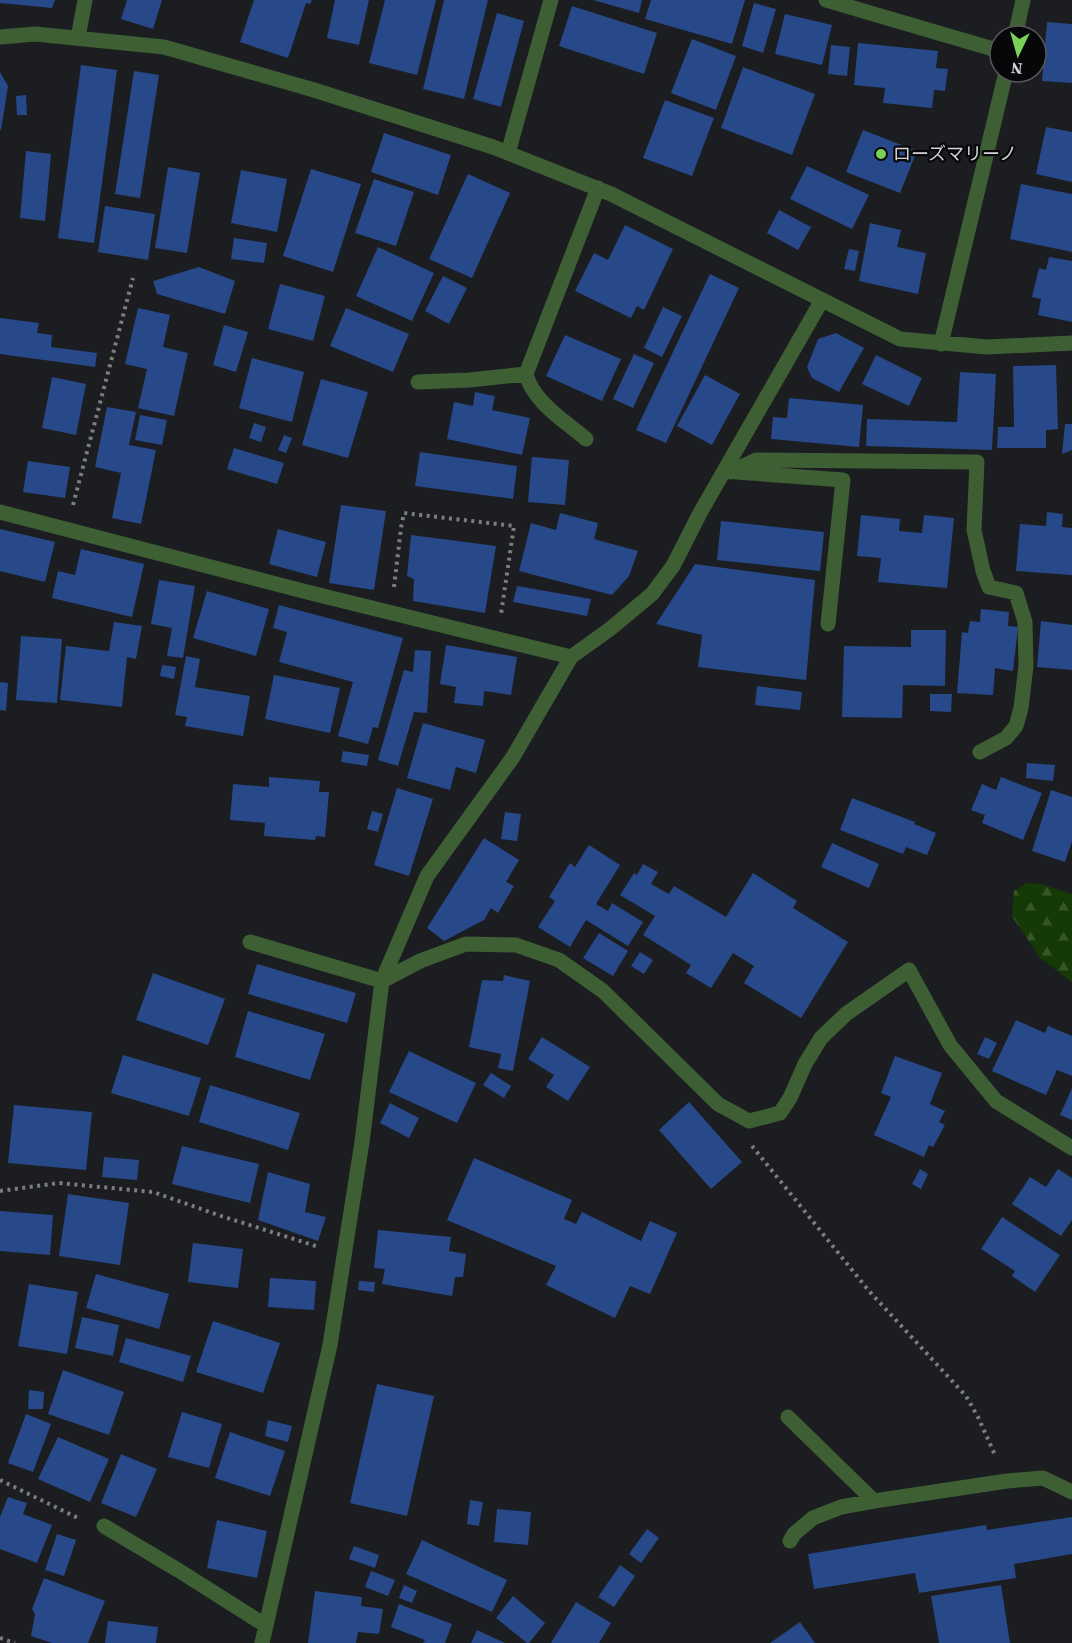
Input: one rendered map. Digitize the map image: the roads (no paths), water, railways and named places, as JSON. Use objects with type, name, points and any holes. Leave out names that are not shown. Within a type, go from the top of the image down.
[{"type":"street","points":[[78,38],[85,0]]},
{"type":"street","points":[[508,153],[551,0]]},
{"type":"street","points":[[826,0],[988,47]]},
{"type":"street","points":[[1018,24],[1023,0]]},
{"type":"street","points":[[0,38],[35,34],[164,47],[314,90],[508,153],[598,188],[900,339],[987,347],[1072,343]]},
{"type":"street","points":[[940,344],[1003,84]]},
{"type":"street","points":[[586,439],[537,397],[528,385],[526,374],[598,188]]},
{"type":"street","points":[[262,1643],[330,1345],[362,1142],[382,981],[427,876],[513,757],[571,657],[610,629],[652,594],[673,566],[700,513],[727,472],[822,300]]},
{"type":"street","points":[[418,382],[526,374]]},
{"type":"street","points":[[727,472],[756,460],[977,462],[974,531],[983,571],[989,587],[1016,593],[1025,622],[1026,666],[1021,708],[1016,726],[1006,738],[980,752]]},
{"type":"street","points":[[727,472],[843,480],[828,624]]},
{"type":"street","points":[[0,512],[311,593],[571,657]]},
{"type":"street","points":[[250,942],[382,981],[420,961],[466,944],[516,945],[559,960],[603,992],[718,1104],[749,1121],[780,1113],[821,1038],[846,1014],[909,970],[950,1045],[996,1101],[1072,1148]]},
{"type":"street","points":[[788,1417],[874,1501]]},
{"type":"street","points":[[790,1541],[794,1534],[813,1518],[841,1508],[874,1501],[1007,1481],[1043,1478],[1072,1492]]},
{"type":"street","points":[[104,1526],[265,1625]]},
{"type":"place","name":"ローズマリーノ","points":[[881,154]]}]
